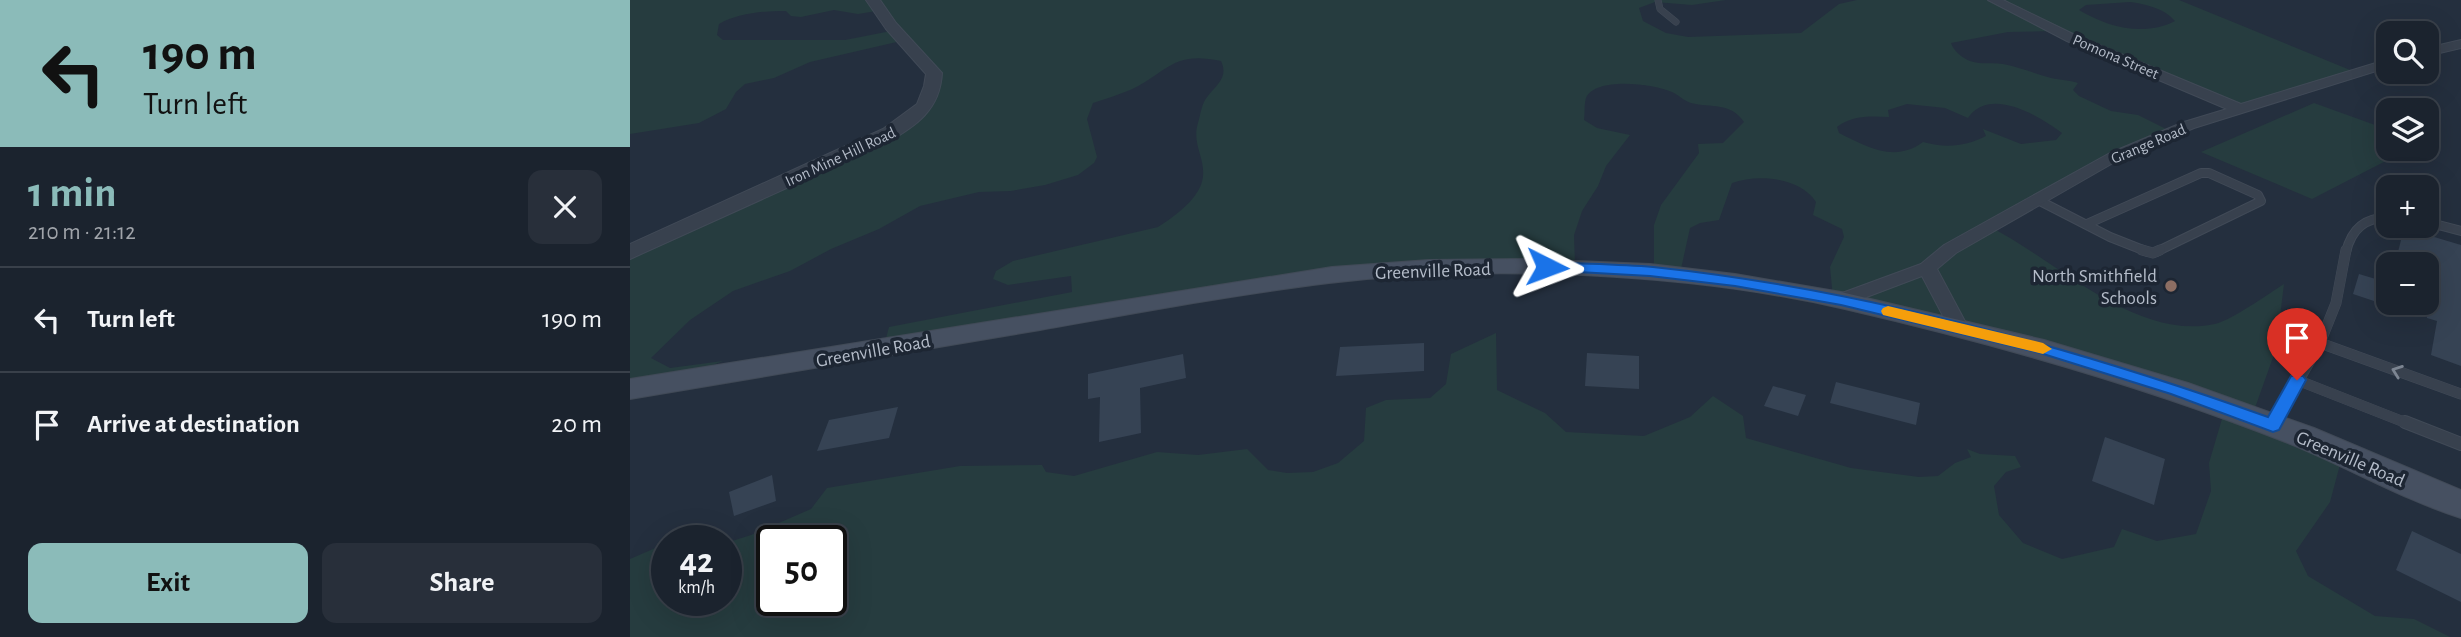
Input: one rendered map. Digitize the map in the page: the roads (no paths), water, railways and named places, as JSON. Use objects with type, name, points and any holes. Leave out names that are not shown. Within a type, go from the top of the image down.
[{"type":"main road","name":"Greenville Road","points":[[630,389],[1332,275],[1429,268],[1525,267],[1650,272],[1735,282],[1841,300],[2057,353],[2177,390],[2273,425],[2461,505]]},
{"type":"street","name":"Iron Mine Hill Road","points":[[630,252],[879,139],[914,119],[934,89],[934,73],[891,26],[873,0]]},
{"type":"street","name":"Pomona Street","points":[[1994,0],[2071,38],[2240,109]]},
{"type":"street","points":[[2439,49],[2461,44]]},
{"type":"street","name":"Grange Road","points":[[1841,300],[1927,268],[1950,250],[2115,156],[2189,125],[2376,66]]},
{"type":"street","points":[[1927,268],[1958,327]]},
{"type":"lane","points":[[1658,0],[1660,9],[1676,22]]},
{"type":"lane","points":[[2036,199],[2087,224],[2143,251],[2154,253],[2261,201],[2258,195],[2209,173],[2201,173],[2087,224]]},
{"type":"lane","points":[[2273,425],[2320,343],[2336,302],[2346,243],[2362,222],[2376,218]]},
{"type":"lane","points":[[2439,225],[2461,231]]},
{"type":"lane","points":[[2320,343],[2461,394]]},
{"type":"lane","points":[[2297,380],[2461,443]]},
{"type":"place","name":"North Smithfield Schools","points":[[2171,286]]}]
